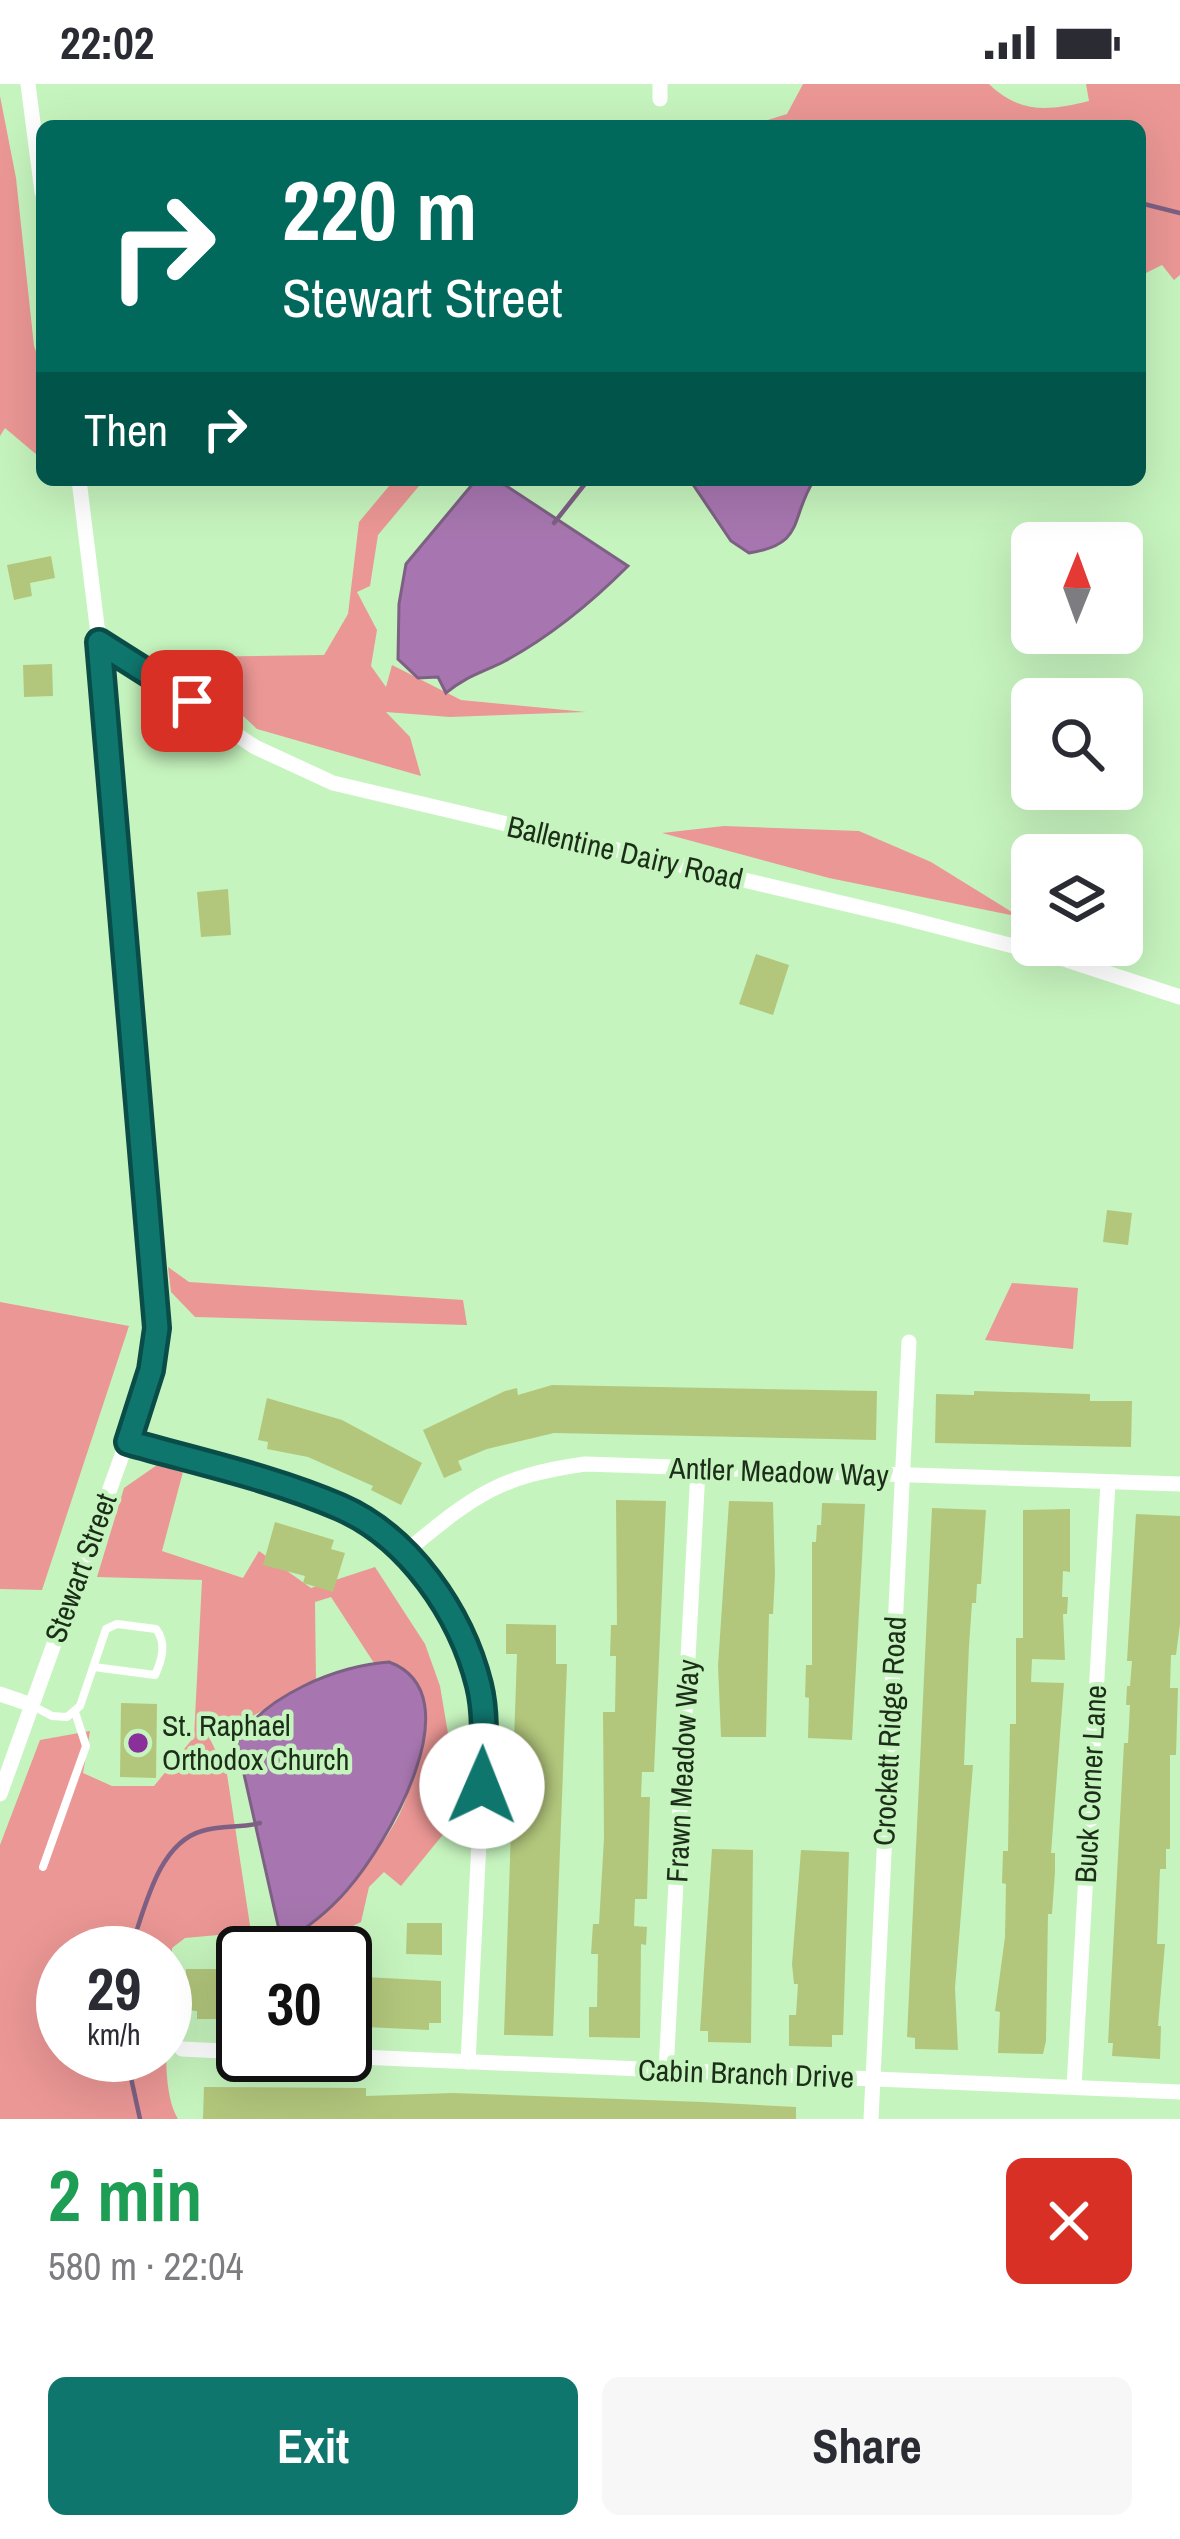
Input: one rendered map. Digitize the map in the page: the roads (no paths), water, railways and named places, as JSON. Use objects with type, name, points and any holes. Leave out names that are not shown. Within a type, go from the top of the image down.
[{"type":"street","points":[[28,84],[36,146]]},
{"type":"street","name":"Stewart Street","points":[[0,1795],[128,1442],[151,1370],[157,1328],[99,642],[80,486]]},
{"type":"street","name":"Ballentine Dairy Road","points":[[99,642],[255,747],[333,783],[943,928],[1067,960],[1180,997]]},
{"type":"street","name":"Crockett Ridge Road","points":[[871,2119],[909,1342]]},
{"type":"street","points":[[128,1442],[343,1508],[404,1553],[436,1590],[458,1630],[479,1686],[484,1742],[469,2062]]},
{"type":"street","name":"Antler Meadow Way","points":[[404,1553],[480,1493],[525,1473],[585,1464],[1180,1484]]},
{"type":"street","name":"Frawn Meadow Way","points":[[666,2071],[698,1471]]},
{"type":"street","name":"Buck Corner Lane","points":[[1074,2087],[1108,1482]]},
{"type":"street","points":[[0,1694],[32,1706]]},
{"type":"street","name":"Cabin Branch Drive","points":[[372,2058],[1180,2092]]},
{"type":"lane","points":[[43,1867],[86,1746],[75,1712],[106,1629],[116,1624],[156,1629],[161,1635],[163,1657],[155,1675],[94,1666]]},
{"type":"lane","points":[[32,1706],[52,1716],[75,1712]]},
{"type":"waterway","points":[[1146,204],[1180,213]]},
{"type":"waterway","points":[[554,523],[583,486]]},
{"type":"waterway","points":[[139,1926],[163,1865],[186,1838],[202,1831],[260,1823]]},
{"type":"waterway","points":[[132,2082],[140,2119]]},
{"type":"place","name":"St. Raphael Orthodox Church","points":[[138,1743]]}]
